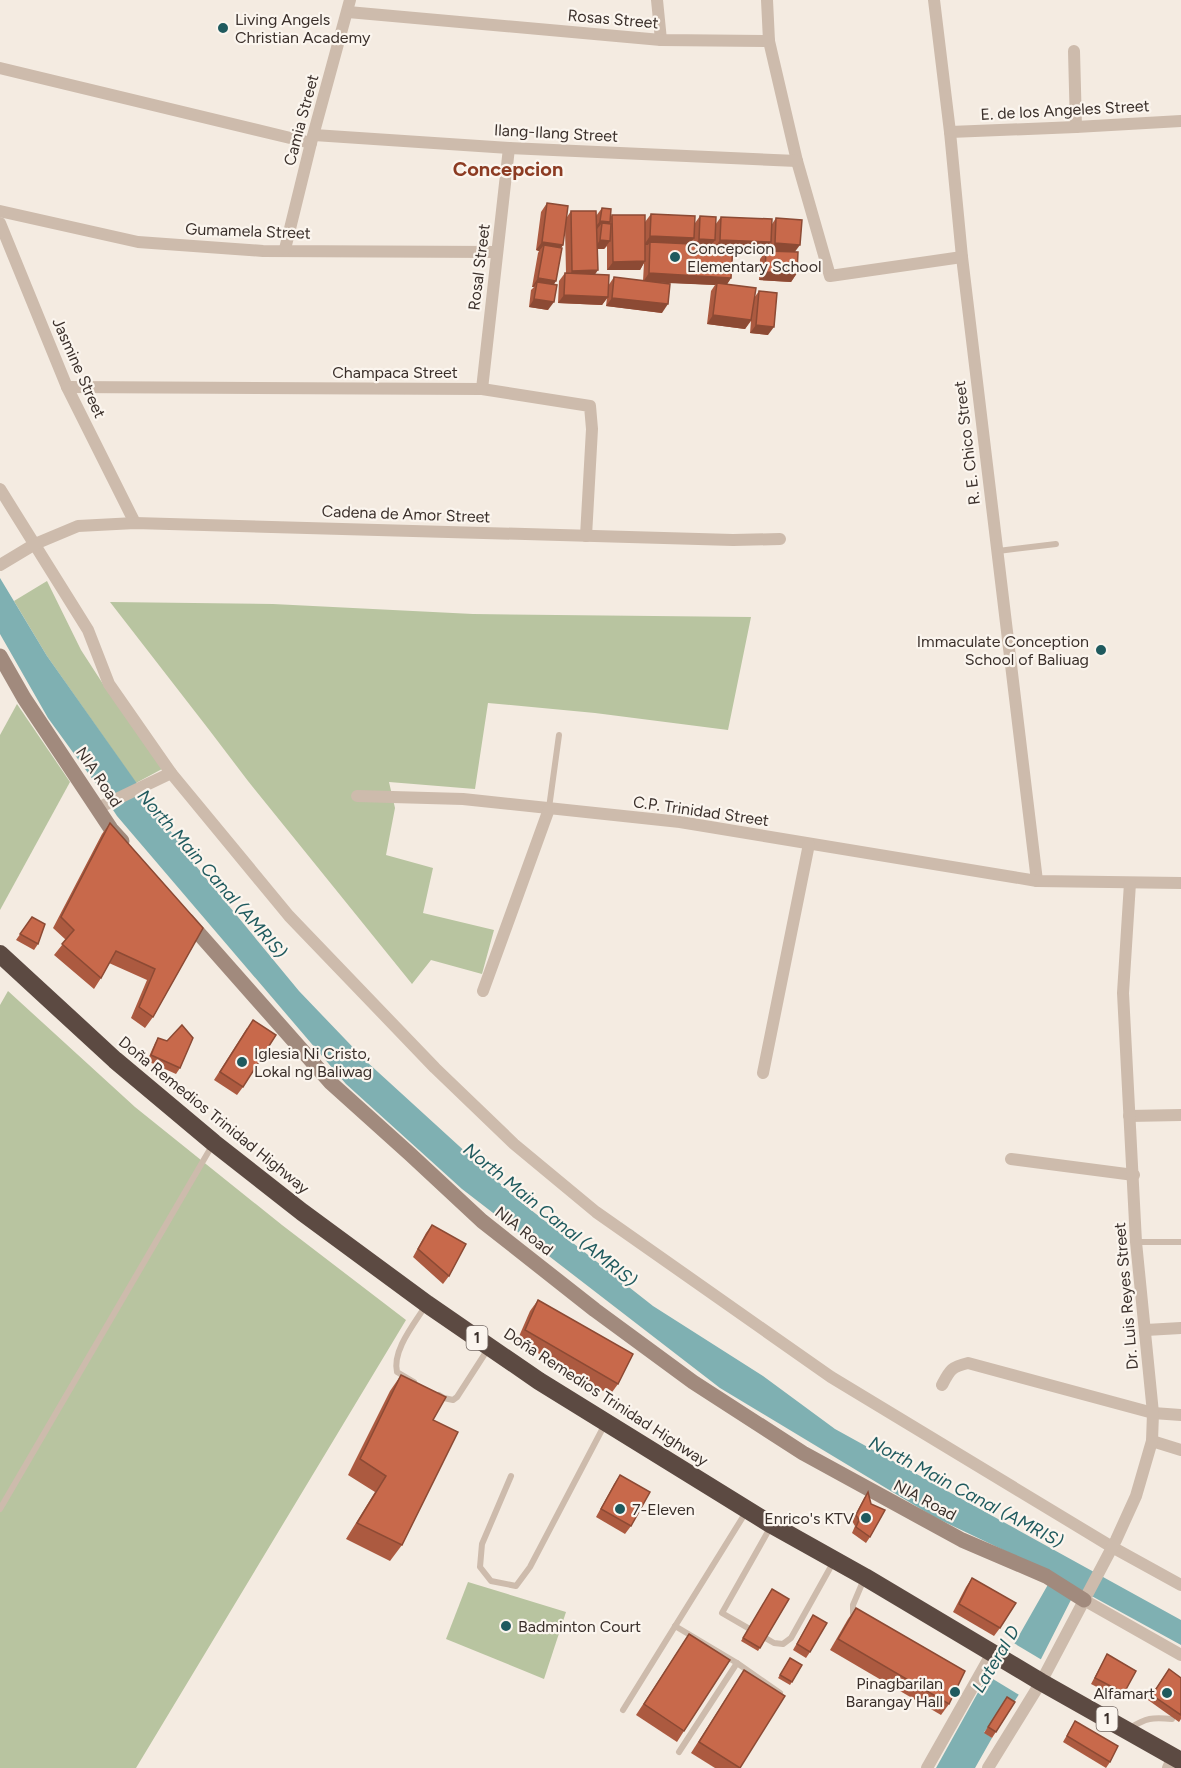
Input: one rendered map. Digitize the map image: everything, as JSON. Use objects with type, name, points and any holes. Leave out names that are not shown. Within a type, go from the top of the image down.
[{"type":"highway","name":"Doña Remedios Trinidad Highway","points":[[0,954],[115,1060],[214,1143],[302,1212],[427,1304],[605,1423],[772,1525],[1127,1730],[1174,1762]]},
{"type":"street","points":[[657,0],[661,40]]},
{"type":"street","points":[[767,0],[769,41],[797,160],[830,276],[962,257]]},
{"type":"street","name":"R. E. Chico Street","points":[[934,0],[962,257],[1037,881]]},
{"type":"street","name":"Rosas Street","points":[[349,6],[661,40],[769,41]]},
{"type":"street","name":"Camia Street","points":[[285,249],[349,6]]},
{"type":"street","points":[[1074,51],[1076,127]]},
{"type":"street","name":"Ilang-Ilang Street","points":[[0,68],[313,139],[797,160]]},
{"type":"street","name":"E. de los Angeles Street","points":[[950,132],[1181,121]]},
{"type":"street","name":"Rosal Street","points":[[482,389],[509,148]]},
{"type":"street","name":"Gumamela Street","points":[[0,211],[138,242],[263,250],[497,252]]},
{"type":"street","name":"Jasmine Street","points":[[0,223],[67,387],[135,522]]},
{"type":"street","name":"Champaca Street","points":[[67,387],[482,389],[590,406],[592,429],[586,536]]},
{"type":"street","points":[[0,489],[88,630],[110,684],[171,773],[289,916],[419,1051],[514,1144],[587,1204],[831,1377],[1112,1547],[1181,1585]]},
{"type":"street","name":"Cadena de Amor Street","points":[[0,565],[35,544],[78,526],[135,522],[733,540],[780,539]]},
{"type":"street","name":"NIA Road","points":[[0,656],[24,698],[103,806],[111,829],[134,856]]},
{"type":"street","points":[[103,806],[171,773]]},
{"type":"street","name":"C.P. Trinidad Street","points":[[357,796],[463,799],[680,822],[1037,881],[1181,883]]},
{"type":"street","points":[[483,991],[549,809]]},
{"type":"street","points":[[763,1073],[809,844]]},
{"type":"street","name":"Dr. Luis Reyes Street","points":[[1036,1679],[1086,1596],[1112,1547],[1136,1496],[1152,1441],[1153,1413],[1136,1242],[1123,993],[1130,883]]},
{"type":"street","name":"NIA Road","points":[[179,910],[331,1083],[482,1221],[595,1310],[693,1382],[803,1453],[962,1540],[1086,1596],[1181,1655]]},
{"type":"street","points":[[1129,1116],[1181,1115]]},
{"type":"street","points":[[1011,1159],[1134,1175]]},
{"type":"street","points":[[1146,1330],[1181,1328]]},
{"type":"street","points":[[942,1385],[950,1371],[968,1363],[1153,1413],[1181,1415]]},
{"type":"street","points":[[1152,1441],[1181,1449]]},
{"type":"street","points":[[927,1768],[995,1655]]},
{"type":"street","points":[[988,1768],[1036,1679]]},
{"type":"lane","points":[[997,552],[1056,544]]},
{"type":"lane","points":[[549,809],[559,735]]},
{"type":"lane","points":[[0,1509],[214,1143]]},
{"type":"lane","points":[[1136,1242],[1181,1242]]},
{"type":"lane","points":[[425,1388],[397,1372],[395,1366],[398,1351],[427,1304]]},
{"type":"lane","points":[[435,1393],[453,1400],[457,1397],[489,1346]]},
{"type":"lane","points":[[511,1476],[482,1544],[480,1567],[491,1581],[516,1586],[530,1567],[605,1423]]},
{"type":"lane","points":[[623,1710],[747,1509]]},
{"type":"lane","points":[[772,1525],[722,1613],[774,1643],[783,1644],[791,1638],[834,1560]]},
{"type":"lane","points":[[863,1619],[854,1614],[853,1605],[865,1577]]},
{"type":"lane","points":[[675,1626],[737,1663],[780,1693]]},
{"type":"lane","points":[[679,1752],[737,1663]]},
{"type":"lane","points":[[1127,1730],[1151,1717],[1172,1719]]},
{"type":"green space","points":[[47,581],[81,650],[162,769],[136,783],[47,656],[14,601]]},
{"type":"green space","points":[[110,602],[273,604],[473,614],[751,617],[728,730],[595,713],[488,703],[475,789],[389,782],[395,808],[386,855],[433,868],[423,913],[494,930],[482,974],[431,960],[412,984],[248,781]]},
{"type":"green space","points":[[17,704],[70,782],[0,910],[0,735]]},
{"type":"green space","points":[[8,991],[135,1107],[282,1225],[406,1320],[136,1768],[0,1768],[0,1005]]},
{"type":"green space","name":"Badminton Court","points":[[468,1582],[566,1612],[544,1679],[446,1639]]},
{"type":"water","name":"North Main Canal (AMRIS)","points":[[0,578],[47,656],[191,860],[299,991],[367,1062],[517,1199],[653,1306],[763,1376],[835,1429],[1181,1620],[1181,1645],[1077,1588],[1041,1659],[1011,1707],[984,1732],[992,1738],[975,1768],[936,1768],[981,1687],[1009,1653],[1054,1574],[934,1517],[720,1388],[462,1189],[346,1084],[117,816],[48,718],[0,634]]},
{"type":"pier","points":[[1012,1642],[1042,1660],[1021,1696],[988,1676]]},
{"type":"building","points":[[547,203],[568,206],[563,245],[542,242]]},
{"type":"building","points":[[602,208],[611,209],[610,222],[600,221]]},
{"type":"building","points":[[571,211],[596,211],[598,270],[572,271]]},
{"type":"building","points":[[651,214],[695,216],[694,238],[650,236]]},
{"type":"building","points":[[612,215],[645,215],[645,261],[613,262]]},
{"type":"building","points":[[700,216],[716,217],[715,240],[699,239]]},
{"type":"building","points":[[721,217],[772,219],[771,242],[720,240]]},
{"type":"building","points":[[776,218],[802,220],[800,245],[775,243]]},
{"type":"building","points":[[602,223],[611,224],[610,241],[600,240]]},
{"type":"building","points":[[650,242],[733,246],[731,278],[649,273]]},
{"type":"building","points":[[544,245],[562,248],[556,281],[538,278]]},
{"type":"building","points":[[766,251],[798,252],[797,273],[765,272]]},
{"type":"building","points":[[565,273],[609,275],[608,297],[564,295]]},
{"type":"building","points":[[614,277],[670,284],[668,304],[612,298]]},
{"type":"building","points":[[537,282],[557,285],[554,302],[534,299]]},
{"type":"building","points":[[717,283],[756,288],[751,320],[713,315]]},
{"type":"building","points":[[759,291],[777,293],[774,327],[756,325]]},
{"type":"building","points":[[110,823],[203,928],[153,1017],[139,1007],[155,969],[116,951],[101,978],[62,944],[74,930],[61,917]]},
{"type":"building","points":[[32,917],[45,924],[38,944],[20,934]]},
{"type":"building","name":"Iglesia Ni Cristo, Lokal ng Baliwag","points":[[253,1020],[276,1035],[243,1087],[220,1072]]},
{"type":"building","points":[[182,1025],[193,1038],[180,1068],[151,1055],[158,1038],[167,1041]]},
{"type":"building","points":[[432,1225],[466,1244],[449,1276],[418,1249]]},
{"type":"building","points":[[538,1300],[633,1354],[618,1384],[525,1330]]},
{"type":"building","points":[[401,1375],[446,1397],[433,1420],[458,1432],[402,1545],[357,1523],[386,1476],[360,1459]]},
{"type":"building","name":"7-Eleven","points":[[620,1475],[650,1492],[631,1526],[601,1509]]},
{"type":"building","name":"Enrico's KTV","points":[[868,1492],[871,1504],[885,1510],[870,1537],[856,1527],[859,1520],[856,1515]]},
{"type":"building","points":[[972,1578],[1016,1603],[1000,1628],[959,1604]]},
{"type":"building","points":[[772,1589],[789,1599],[760,1648],[743,1638]]},
{"type":"building","points":[[856,1608],[965,1671],[949,1704],[838,1639]]},
{"type":"building","points":[[813,1615],[827,1623],[810,1652],[797,1644]]},
{"type":"building","points":[[689,1634],[730,1660],[684,1731],[644,1704]]},
{"type":"building","points":[[1107,1654],[1136,1671],[1124,1693],[1095,1678]]},
{"type":"building","points":[[790,1658],[802,1665],[792,1682],[780,1675]]},
{"type":"building","name":"Alfamart","points":[[1169,1669],[1181,1678],[1181,1715],[1152,1695]]},
{"type":"building","points":[[744,1670],[785,1696],[740,1768],[699,1742]]},
{"type":"building","points":[[1007,1697],[1015,1702],[996,1732],[988,1727]]},
{"type":"building","points":[[1075,1721],[1118,1746],[1110,1762],[1067,1736]]},
{"type":"place","name":"Living Angels Christian Academy","points":[[223,28]]},
{"type":"place","name":"Concepcion Elementary School","points":[[675,257]]},
{"type":"place","name":"Immaculate Conception School of Baliuag","points":[[1101,650]]},
{"type":"place","name":"Iglesia Ni Cristo, Lokal ng Baliwag","points":[[242,1062]]},
{"type":"place","name":"7-Eleven","points":[[620,1509]]},
{"type":"place","name":"Enrico's KTV","points":[[866,1518]]},
{"type":"place","name":"Badminton Court","points":[[506,1626]]},
{"type":"place","name":"Pinagbarilan Barangay Hall","points":[[955,1692]]},
{"type":"place","name":"Alfamart","points":[[1167,1693]]},
{"type":"district","name":"Concepcion","points":[[508,169]]},
{"type":"water label","name":"Lateral D","points":[[996,1659]]}]
